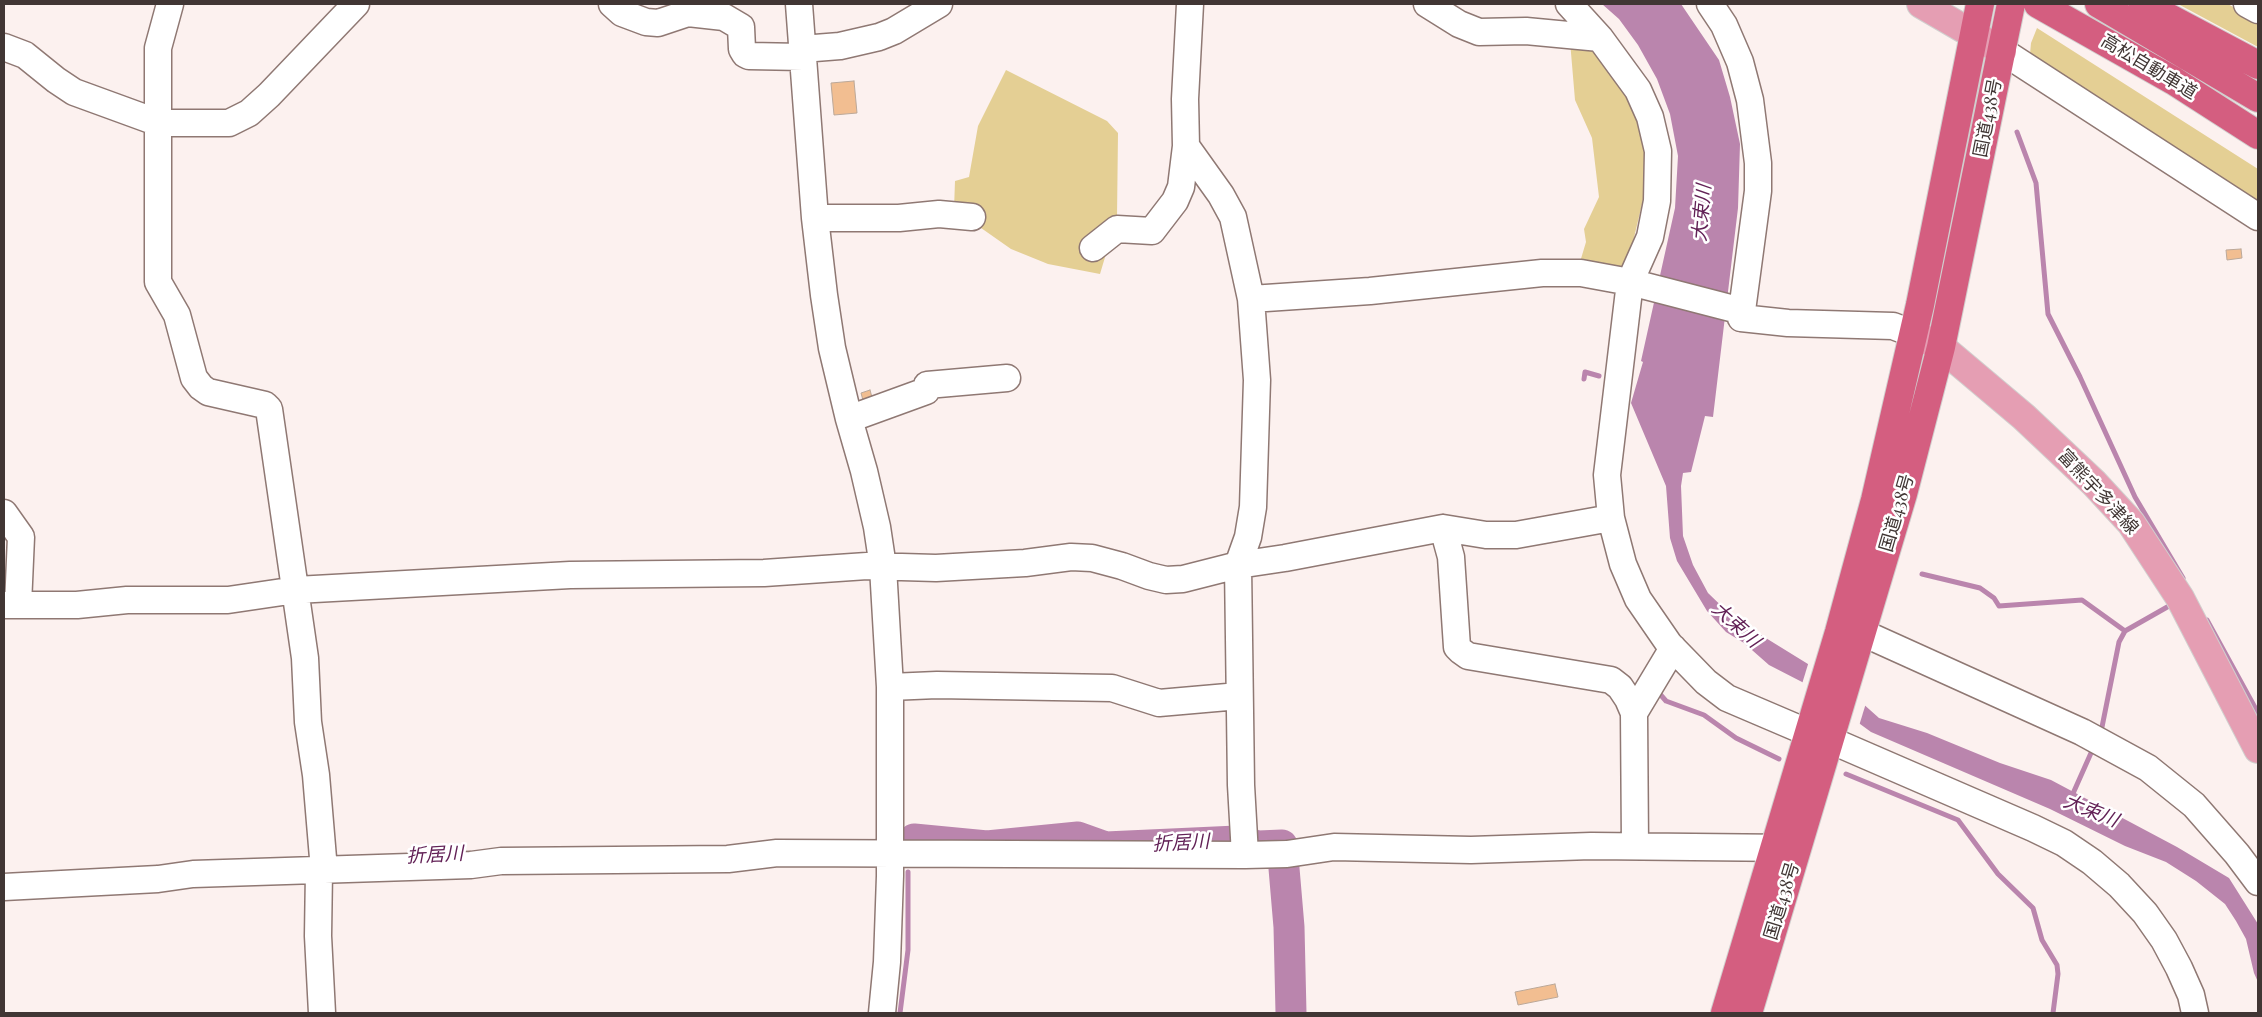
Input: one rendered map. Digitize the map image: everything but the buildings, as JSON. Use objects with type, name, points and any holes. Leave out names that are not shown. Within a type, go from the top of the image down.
[{"type":"highway","name":"国道438号","points":[[1854,635],[1875,500],[1914,334],[1980,4]]},
{"type":"highway","name":"国道438号","points":[[1748,1013],[1787,848],[1821,733],[1903,494],[1941,347],[2011,4]]},
{"type":"highway","name":"高松自動車道","points":[[2099,4],[2258,98]]},
{"type":"highway","points":[[2144,4],[2258,65]]},
{"type":"highway","name":"高松自動車道","points":[[2039,5],[2174,81],[2258,135]]},
{"type":"highway","name":"国道438号","points":[[1725,1013],[1787,848]]},
{"type":"main road","points":[[1921,4],[2002,51]]},
{"type":"main road","name":"富熊宇多津線","points":[[1914,334],[1941,347],[2024,416],[2131,523],[2180,598],[2258,749]]},
{"type":"street","points":[[170,4],[158,48],[158,282],[177,316],[194,378],[201,387],[208,392],[265,405],[269,409],[305,658],[308,722],[316,776],[322,864],[318,936],[322,1013]]},
{"type":"street","points":[[4,47],[25,55],[74,92],[159,123],[229,123],[248,113],[269,95],[356,4]]},
{"type":"street","points":[[612,4],[622,13],[646,22],[658,22],[688,14],[724,17],[740,27],[742,49],[749,56],[803,53],[879,37],[894,31],[940,4]]},
{"type":"street","points":[[799,4],[815,218],[832,348],[864,471],[877,527],[883,567],[890,687],[890,853],[887,962],[882,1013]]},
{"type":"street","points":[[1093,248],[1117,229],[1152,231],[1175,201],[1181,187],[1186,146],[1185,99],[1190,4]]},
{"type":"street","points":[[1427,4],[1459,24],[1479,32],[1526,31],[1600,38]]},
{"type":"street","points":[[1569,4],[1600,38],[1638,90],[1650,117],[1658,151],[1657,201],[1640,284],[1607,475],[1611,518],[1623,564],[1638,599],[1673,648],[1706,682],[1727,698],[1821,733],[2033,828],[2064,843],[2092,862],[2119,885],[2145,914],[2164,940],[2179,968],[2195,1013]]},
{"type":"street","points":[[1710,4],[1724,25],[1740,62],[1750,100],[1757,155],[1758,192],[1739,310],[1741,318],[1788,323],[1893,326],[1914,334]]},
{"type":"street","points":[[2247,4],[2258,10]]},
{"type":"street","points":[[2002,51],[2258,217]]},
{"type":"street","points":[[1186,146],[1221,195],[1233,217],[1251,299],[1257,380],[1253,506],[1248,537],[1238,565],[1239,696],[1244,846]]},
{"type":"street","points":[[815,218],[899,218],[940,214],[972,217]]},
{"type":"street","points":[[1251,299],[1370,291],[1542,273],[1581,273],[1640,284],[1739,310]]},
{"type":"street","points":[[849,419],[926,391],[927,385],[1007,378]]},
{"type":"street","points":[[4,513],[21,537],[11,605],[77,605],[127,600],[228,600],[296,590],[570,575],[764,573],[867,566],[936,568],[1025,563],[1071,557],[1092,558],[1166,580],[1183,579],[1238,565],[1443,528],[1486,535],[1516,535],[1611,518]]},
{"type":"street","points":[[1443,528],[1451,557],[1457,647],[1461,651],[1468,656],[1611,680],[1620,687],[1628,699],[1634,713],[1634,846]]},
{"type":"street","points":[[1854,635],[2082,732],[2148,768],[2194,805],[2238,854],[2258,882]]},
{"type":"street","points":[[1634,713],[1673,648]]},
{"type":"street","points":[[890,687],[937,685],[1112,688],[1160,703],[1239,696]]},
{"type":"street","points":[[4,886],[158,879],[192,874],[322,864],[471,865],[501,861],[728,859],[777,853],[890,853],[1244,846],[1282,854],[1334,847],[1471,850],[1634,846],[1787,848]]},
{"type":"shaded area","points":[[2178,4],[2228,4],[2258,22],[2258,47]]},
{"type":"shaded area","points":[[2037,28],[2258,169],[2258,200],[2251,199],[2035,62],[2030,54],[2031,43]]},
{"type":"shaded area","points":[[1570,41],[1601,45],[1635,102],[1643,135],[1646,167],[1643,200],[1626,271],[1580,262],[1586,242],[1584,229],[1599,197],[1592,138],[1575,100]]},
{"type":"shaded area","points":[[1006,70],[1107,121],[1118,133],[1117,217],[1100,274],[1048,264],[1011,249],[954,209],[955,181],[969,177],[978,126]]},
{"type":"water","name":"大束川","points":[[1602,4],[1681,4],[1719,60],[1730,97],[1740,144],[1738,208],[1713,417],[1705,416],[1691,472],[1683,473],[1681,486],[1683,536],[1693,565],[1708,593],[1735,619],[1842,685],[1879,718],[1927,733],[2000,763],[2051,780],[2177,847],[2229,878],[2258,924],[2258,982],[2246,939],[2236,921],[2225,904],[2196,881],[2166,862],[2125,846],[2050,809],[1871,732],[1804,683],[1769,665],[1744,643],[1726,632],[1707,611],[1677,561],[1670,538],[1666,486],[1631,403],[1643,362],[1641,361],[1675,208],[1678,156],[1670,114],[1657,79],[1638,45],[1619,19]]},
{"type":"pier","points":[[1809,661],[1843,683],[1866,703],[1859,726],[1802,684]]},
{"type":"waterway","points":[[2017,132],[2036,183],[2048,314],[2080,377],[2135,497],[2183,578]]},
{"type":"waterway","points":[[1584,379],[1585,372],[1599,376]]},
{"type":"waterway","points":[[1922,574],[1980,588],[1994,598],[1999,606],[2082,600],[2125,631]]},
{"type":"waterway","points":[[2102,727],[2119,642],[2125,631],[2169,606]]},
{"type":"waterway","points":[[2207,620],[2258,713]]},
{"type":"waterway","points":[[1659,693],[1666,701],[1704,715],[1736,738],[1779,759]]},
{"type":"waterway","name":"大束川","points":[[2071,798],[2091,753]]},
{"type":"waterway","points":[[1846,774],[1958,820],[1998,874],[2033,908],[2042,940],[2057,965],[2058,974],[2053,1013]]},
{"type":"waterway","name":"折居川","points":[[914,839],[987,846],[1078,837],[1106,847],[1237,841],[1259,846],[1282,845],[1289,927],[1291,1013]]},
{"type":"waterway","points":[[900,1013],[908,950],[908,872]]}]
